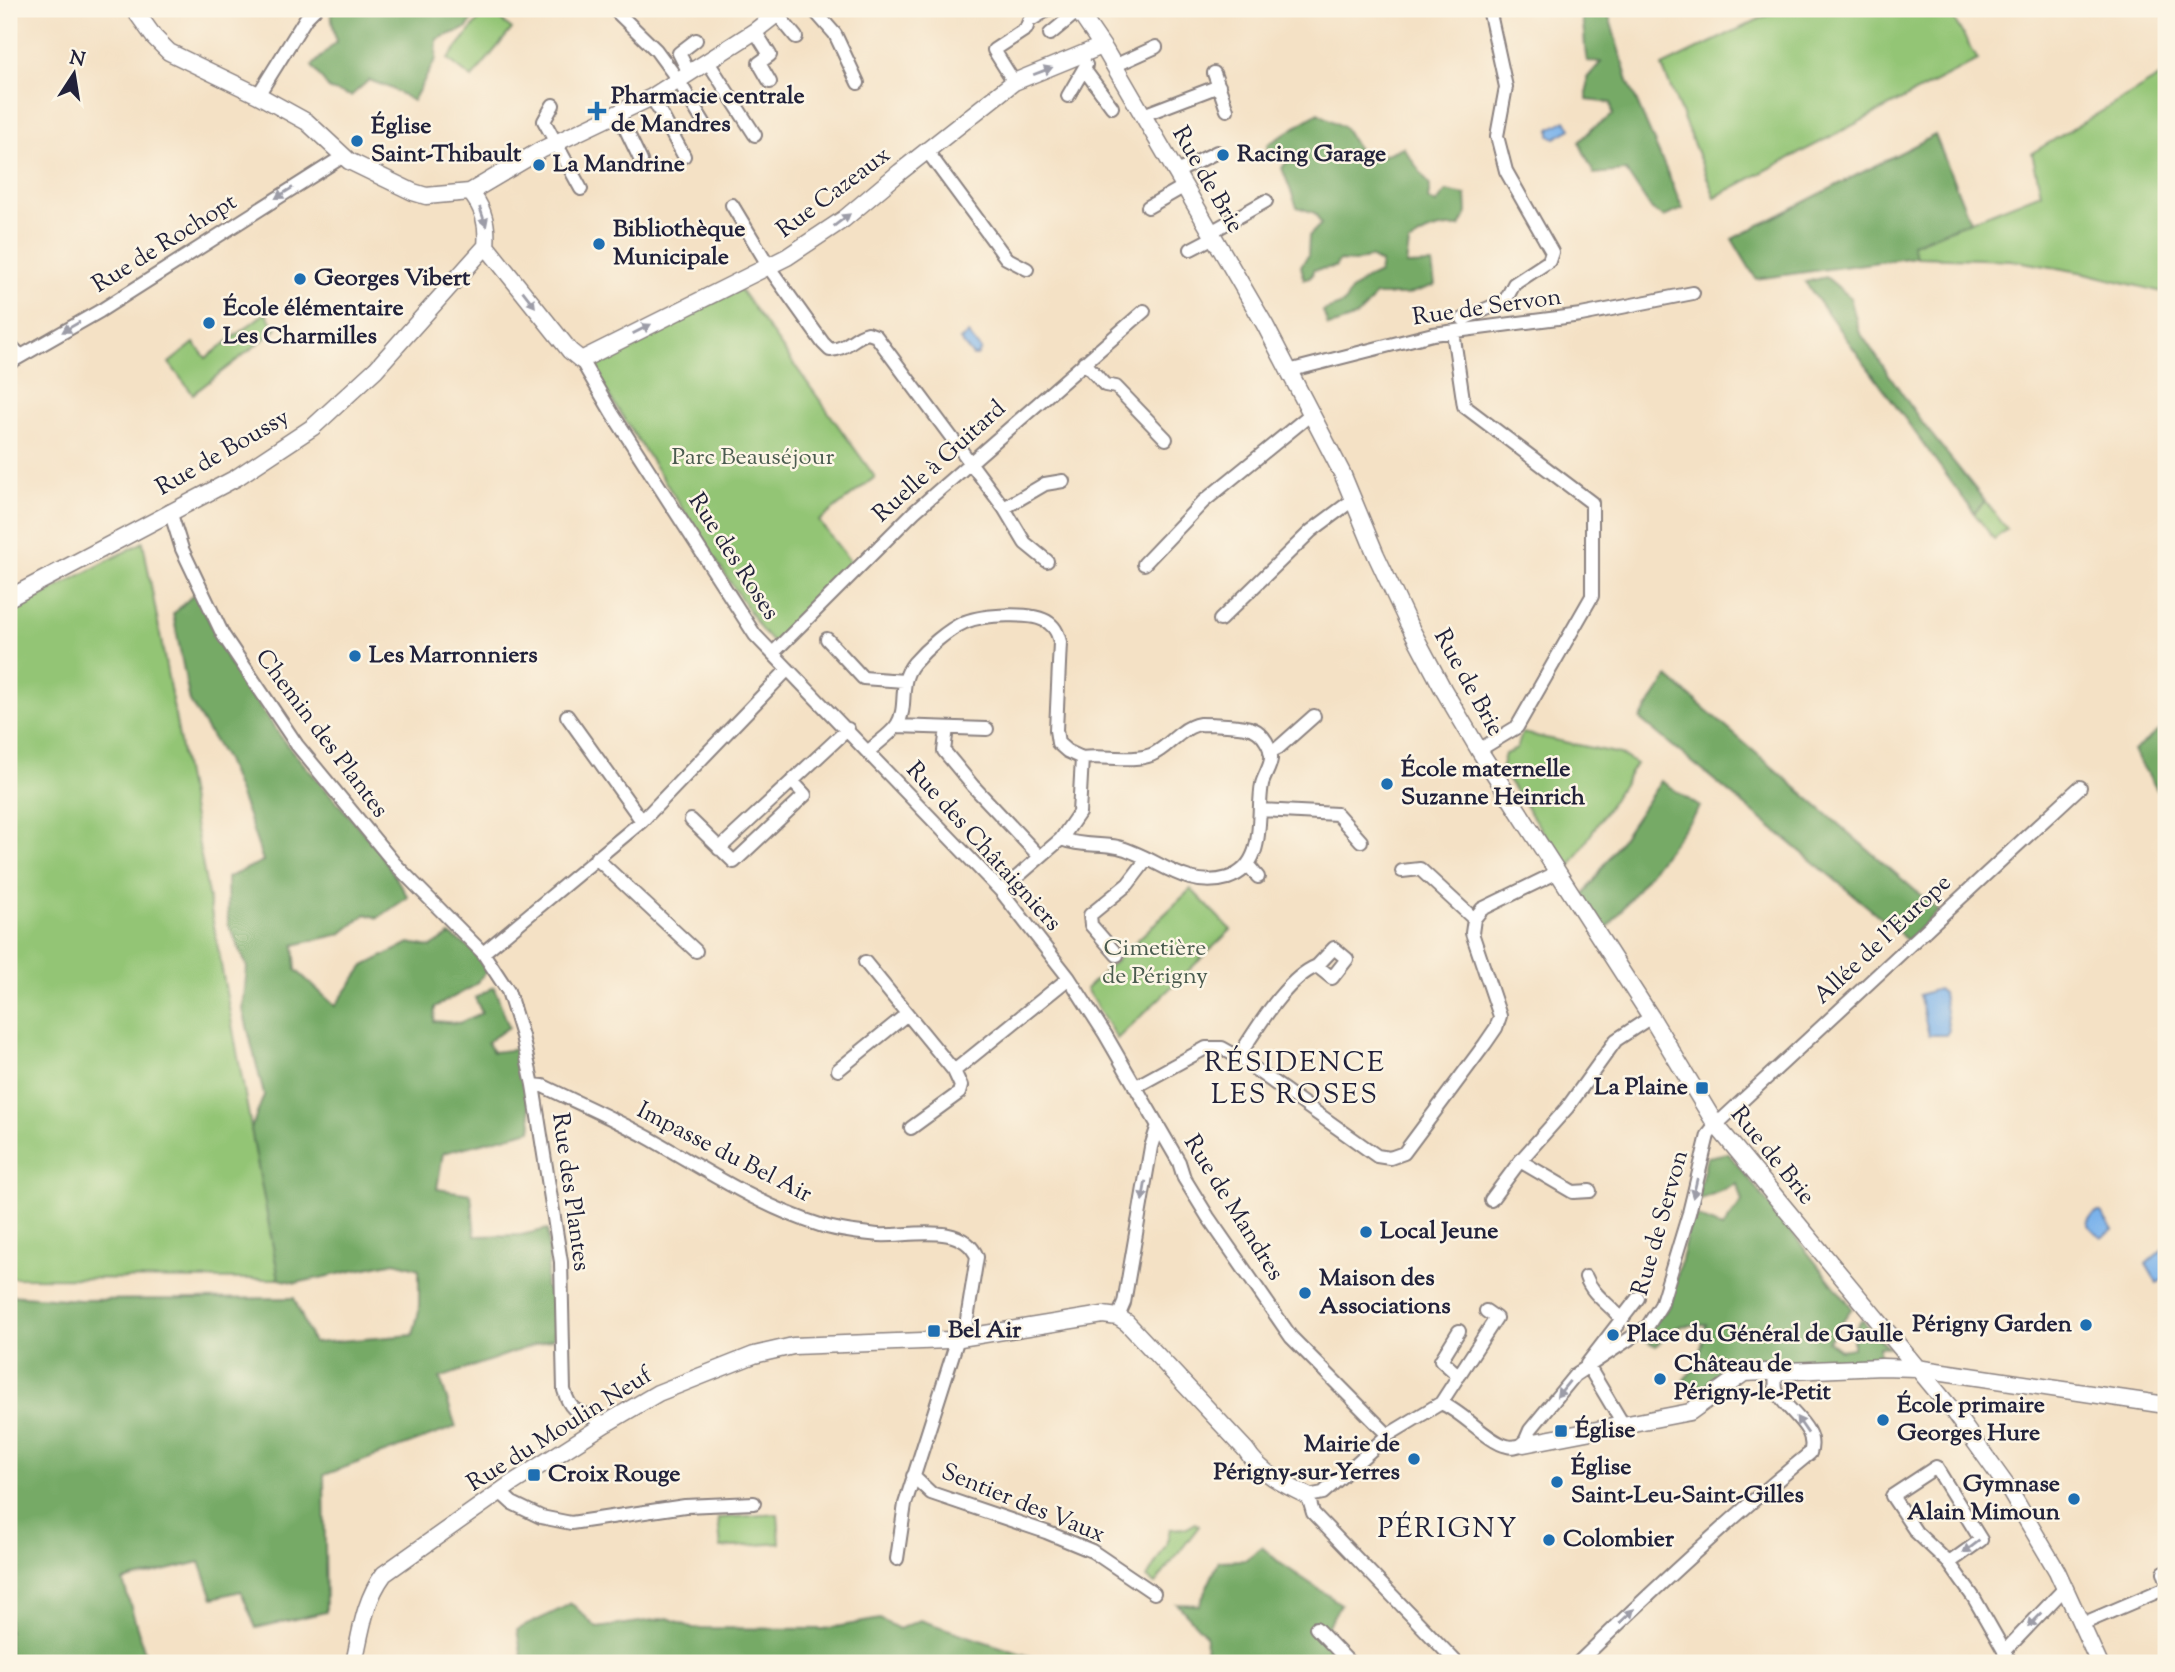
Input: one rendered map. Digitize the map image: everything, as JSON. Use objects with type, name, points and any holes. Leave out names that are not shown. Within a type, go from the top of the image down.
[{"type":"street","points":[[134,9],[154,37],[169,52],[307,122],[322,134],[342,157],[426,196],[470,192],[555,144],[652,97],[755,31],[777,10],[796,37]]},
{"type":"street","points":[[258,95],[306,18],[315,9]]},
{"type":"street","points":[[813,9],[835,34],[858,83]]},
{"type":"street","points":[[1014,82],[994,50],[1026,29],[1029,21],[1049,9]]},
{"type":"street","points":[[1463,319],[1505,301],[1514,284],[1549,261],[1552,252],[1506,171],[1497,136],[1506,87],[1489,9]]},
{"type":"street","points":[[1050,34],[1077,10]]},
{"type":"street","name":"Rue de Brie","points":[[1077,10],[1114,66],[1265,325],[1354,499],[1376,555],[1408,623],[1479,750],[1651,1017],[1716,1125],[1953,1411],[2008,1489],[2042,1543],[2099,1663]]},
{"type":"street","points":[[617,12],[683,76]]},
{"type":"street","points":[[755,31],[770,55],[759,63],[770,82]]},
{"type":"street","points":[[696,40],[679,53],[683,76],[704,123]]},
{"type":"street","name":"Rue Cazeaux","points":[[582,360],[807,246],[1014,82],[1085,61],[1102,46]]},
{"type":"street","points":[[1114,66],[1156,47]]},
{"type":"street","points":[[1068,96],[1085,61]]},
{"type":"street","points":[[1085,61],[1112,107]]},
{"type":"street","points":[[708,62],[755,135]]},
{"type":"street","points":[[1214,73],[1227,110]]},
{"type":"street","points":[[1143,115],[1219,86]]},
{"type":"street","points":[[652,97],[684,156]]},
{"type":"street","points":[[552,105],[544,121],[581,189]]},
{"type":"street","points":[[618,113],[641,161]]},
{"type":"street","points":[[927,151],[1006,258],[1027,269]]},
{"type":"street","points":[[1148,207],[1217,152]]},
{"type":"street","name":"Rue de Rochopt","points":[[9,363],[100,311],[342,157]]},
{"type":"street","points":[[470,192],[486,219],[486,246]]},
{"type":"street","points":[[1191,249],[1266,201]]},
{"type":"street","points":[[732,205],[769,267],[830,350],[842,350],[860,335],[868,333],[876,337],[1004,508],[1025,543],[1047,561]]},
{"type":"street","name":"Rue des Roses","points":[[486,246],[570,351],[582,360],[611,412],[755,635],[773,653]]},
{"type":"street","name":"Rue de Boussy","points":[[9,598],[236,478],[313,427],[376,369],[486,246]]},
{"type":"street","name":"Rue de Servon","points":[[1288,371],[1433,334],[1581,315],[1693,293]]},
{"type":"street","name":"Ruelle à Guitard","points":[[773,653],[914,512],[1144,311]]},
{"type":"street","points":[[1452,332],[1464,407],[1592,503],[1592,596],[1517,727],[1479,750]]},
{"type":"street","points":[[9,344],[21,356]]},
{"type":"street","points":[[1084,362],[1105,385],[1116,387],[1166,439]]},
{"type":"street","points":[[1144,564],[1203,502],[1311,414]]},
{"type":"street","points":[[1004,508],[1045,484],[1063,481]]},
{"type":"street","points":[[1220,620],[1311,531],[1354,499]]},
{"type":"street","name":"Chemin des Plantes","points":[[170,511],[182,549],[223,635],[297,745],[395,864],[483,953]]},
{"type":"street","points":[[869,751],[896,726],[902,708],[904,681],[915,662],[961,624],[988,615],[1039,618],[1049,623],[1056,631],[1060,642],[1056,730],[1058,743],[1067,751],[1082,758],[1150,755],[1183,731],[1200,724],[1252,729],[1262,735],[1270,752],[1271,759],[1262,785],[1258,845],[1248,865],[1229,878],[1201,880],[1174,874],[1118,847],[1076,845],[1061,839]]},
{"type":"street","points":[[827,639],[863,678],[904,681]]},
{"type":"street","name":"Rue des Châtaigniers","points":[[773,653],[1001,891],[1069,978],[1158,1125]]},
{"type":"street","points":[[483,953],[642,821],[788,669]]},
{"type":"street","points":[[567,716],[642,821]]},
{"type":"street","points":[[1270,752],[1279,748],[1314,716]]},
{"type":"street","points":[[896,726],[987,729]]},
{"type":"street","points":[[947,728],[944,751],[1040,857]]},
{"type":"street","points":[[719,849],[848,729]]},
{"type":"street","points":[[1001,891],[1061,839],[1079,813],[1082,758]]},
{"type":"street","points":[[691,820],[734,862],[805,795],[792,781]]},
{"type":"street","name":"Allée de l'Europe","points":[[1716,1125],[2080,787]]},
{"type":"street","points":[[1260,810],[1337,814],[1361,841]]},
{"type":"street","points":[[596,858],[696,951]]},
{"type":"street","points":[[1117,955],[1091,925],[1090,915],[1128,884],[1147,859]]},
{"type":"street","points":[[1248,865],[1258,877]]},
{"type":"street","points":[[1402,872],[1420,869],[1475,919]]},
{"type":"street","points":[[1135,1087],[1206,1048],[1222,1048],[1377,1156],[1390,1158],[1404,1153],[1485,1044],[1496,1028],[1500,1016],[1472,933],[1475,919],[1482,909],[1558,872]]},
{"type":"street","name":"Rue des Plantes","points":[[483,953],[508,991],[533,1085],[561,1262],[564,1390],[568,1405],[579,1413],[598,1418],[605,1424]]},
{"type":"street","points":[[865,962],[954,1071],[961,1086],[959,1093],[911,1128]]},
{"type":"street","points":[[1238,1057],[1284,992],[1317,966]]},
{"type":"street","points":[[954,1071],[1069,978]]},
{"type":"street","points":[[838,1070],[907,1014]]},
{"type":"street","points":[[1491,1200],[1520,1161],[1567,1108],[1616,1040],[1651,1017]]},
{"type":"street","name":"Impasse du Bel Air","points":[[533,1085],[543,1086],[645,1136],[749,1196],[822,1226],[879,1235],[935,1233],[958,1237],[974,1250],[976,1257],[965,1332],[958,1338]]},
{"type":"street","points":[[1158,1125],[1151,1147],[1124,1303],[1118,1317],[1127,1323],[1246,1450],[1252,1460],[1283,1484],[1308,1496],[1323,1493],[1388,1435],[1441,1403],[1496,1318],[1486,1311]]},
{"type":"street","name":"Rue de Mandres","points":[[1158,1125],[1179,1162],[1184,1178],[1208,1217],[1291,1337],[1388,1435]]},
{"type":"street","name":"Rue de Servon","points":[[1524,1444],[1530,1430],[1575,1375],[1647,1327],[1661,1305],[1689,1213],[1707,1135],[1716,1125]]},
{"type":"street","points":[[1520,1161],[1573,1192],[1590,1191]]},
{"type":"street","points":[[1586,1277],[1589,1286],[1622,1320]]},
{"type":"street","points":[[1624,1426],[1587,1364],[1638,1298]]},
{"type":"street","name":"Rue du Moulin Neuf","points":[[354,1663],[367,1604],[384,1574],[500,1492],[658,1392],[754,1355],[793,1346],[958,1338],[1103,1315],[1118,1317]]},
{"type":"street","points":[[1458,1331],[1441,1360],[1459,1376]]},
{"type":"street","points":[[897,1559],[905,1504],[958,1338]]},
{"type":"street","points":[[1441,1403],[1454,1408],[1501,1444],[1511,1448],[1690,1412],[1744,1373],[1776,1370],[1916,1368],[2166,1405]]},
{"type":"street","points":[[1578,1663],[1745,1506],[1810,1453],[1812,1439],[1776,1391],[1776,1370]]},
{"type":"street","points":[[1949,1563],[1982,1539],[1936,1467],[1892,1496],[1916,1532],[1949,1563],[1974,1598],[2008,1658],[2065,1588]]},
{"type":"street","name":"Sentier des Vaux","points":[[913,1476],[931,1493],[1046,1532],[1092,1551],[1154,1593]]},
{"type":"street","points":[[500,1492],[512,1503],[541,1517],[571,1523],[685,1506],[754,1503]]},
{"type":"street","points":[[1308,1496],[1312,1513],[1457,1663]]},
{"type":"street","points":[[2082,1623],[2166,1588]]},
{"type":"street","points":[[1316,1628],[1350,1663]]},
{"type":"green space","points":[[330,9],[478,9],[467,28],[437,39],[436,59],[413,101],[369,80],[351,96],[330,90],[312,66],[336,42]]},
{"type":"green space","points":[[487,9],[512,29],[472,78],[448,59]]},
{"type":"green space","points":[[1579,9],[1607,9],[1628,81],[1683,209],[1664,217],[1652,210],[1626,171],[1594,174],[1579,142],[1593,128],[1613,115],[1611,103],[1587,100],[1587,78],[1601,62],[1587,61],[1583,21]]},
{"type":"green space","points":[[1780,9],[1948,9],[1978,60],[1715,197],[1662,66]]},
{"type":"green space","points":[[2166,73],[2166,293],[2085,273],[2011,260],[1916,257],[1911,245],[2041,193],[2032,153]]},
{"type":"green space","points":[[1318,113],[1345,128],[1366,163],[1403,147],[1430,186],[1428,199],[1436,204],[1446,191],[1466,195],[1467,213],[1460,227],[1433,230],[1409,243],[1406,265],[1432,264],[1435,285],[1406,295],[1375,295],[1356,316],[1328,326],[1323,311],[1343,304],[1352,290],[1379,273],[1381,263],[1370,257],[1355,262],[1339,261],[1335,267],[1313,270],[1312,276],[1304,279],[1301,266],[1308,255],[1309,236],[1321,224],[1315,213],[1297,207],[1282,168],[1293,154],[1269,156],[1267,145]]},
{"type":"green space","points":[[1935,135],[1970,221],[1912,244],[1916,257],[1756,279],[1732,239]]},
{"type":"green space","points":[[1826,277],[1850,297],[1859,331],[1923,424],[1985,501],[1974,513],[1805,282]]},
{"type":"green space","name":"Parc Beauséjour","points":[[740,289],[875,477],[819,521],[852,564],[774,644],[762,631],[593,371],[598,363]]},
{"type":"green space","points":[[265,313],[277,329],[193,394],[169,363],[194,343],[206,358]]},
{"type":"green space","points":[[1985,501],[2007,529],[1994,539],[1974,513]]},
{"type":"green space","points":[[143,542],[279,1279],[9,1278],[9,613]]},
{"type":"green space","points":[[196,592],[228,661],[286,744],[377,848],[408,897],[378,918],[366,914],[341,934],[294,945],[296,970],[335,1006],[364,966],[409,943],[431,947],[450,935],[473,950],[487,971],[474,986],[435,1007],[434,1021],[459,1023],[482,1013],[475,998],[494,987],[509,1027],[487,1042],[493,1052],[519,1049],[531,1130],[443,1153],[437,1189],[471,1194],[475,1236],[521,1235],[548,1229],[549,1260],[545,1287],[556,1297],[554,1338],[440,1378],[456,1427],[324,1475],[326,1612],[256,1628],[241,1591],[213,1598],[200,1562],[123,1581],[148,1663],[9,1663],[9,1295],[80,1300],[294,1298],[313,1343],[413,1335],[419,1311],[419,1269],[395,1262],[296,1283],[279,1279],[251,1129],[264,1095],[243,1010],[247,966],[228,924],[227,878],[263,861],[226,760],[190,702],[173,614]]},
{"type":"green space","points":[[1668,677],[1939,911],[1908,940],[1640,719]]},
{"type":"green space","points":[[2166,725],[2166,804],[2133,751]]},
{"type":"green space","points":[[1522,733],[1620,754],[1636,764],[1568,870],[1501,769],[1505,754],[1517,749]]},
{"type":"green space","points":[[1661,781],[1700,807],[1604,933],[1582,898]]},
{"type":"green space","name":"Cimetière de Périgny","points":[[1191,889],[1231,930],[1117,1039],[1086,989]]},
{"type":"green space","points":[[1728,1153],[1852,1308],[1828,1341],[1840,1350],[1853,1348],[1853,1331],[1862,1320],[1888,1347],[1879,1347],[1879,1360],[1737,1364],[1698,1398],[1684,1379],[1698,1365],[1706,1324],[1678,1326],[1656,1346],[1642,1338],[1670,1305],[1692,1214],[1722,1228],[1742,1202],[1737,1184],[1696,1201],[1707,1157]]},
{"type":"green space","points":[[778,1514],[780,1543],[721,1548],[718,1518]]},
{"type":"green space","points":[[1196,1523],[1199,1526],[1155,1584],[1147,1578],[1166,1545],[1170,1529],[1187,1528]]},
{"type":"green space","points":[[1262,1547],[1280,1563],[1341,1604],[1328,1625],[1332,1658],[1336,1663],[1212,1663],[1205,1655],[1206,1635],[1177,1604],[1199,1605],[1219,1561],[1245,1560]]},
{"type":"green space","points":[[571,1603],[597,1628],[668,1618],[693,1628],[824,1629],[880,1619],[899,1629],[920,1620],[1034,1658],[1041,1663],[523,1663],[517,1630]]},
{"type":"water","points":[[1566,120],[1571,129],[1555,138],[1550,135],[1550,129]]},
{"type":"water","points":[[968,334],[981,350],[977,356],[973,356],[960,340]]},
{"type":"water","points":[[1938,989],[1943,993],[1949,1030],[1946,1035],[1929,1035],[1919,995]]},
{"type":"water","points":[[2096,1213],[2101,1213],[2113,1230],[2101,1238],[2088,1225],[2089,1219]]},
{"type":"water","points":[[2164,1248],[2166,1278],[2157,1283],[2146,1264]]},
{"type":"place","name":"Pharmacie centrale de Mandres","points":[[597,111]]},
{"type":"place","name":"Église Saint-Thibault","points":[[357,141]]},
{"type":"place","name":"Racing Garage","points":[[1223,155]]},
{"type":"place","name":"La Mandrine","points":[[539,165]]},
{"type":"place","name":"Bibliothèque Municipale","points":[[599,244]]},
{"type":"place","name":"Georges Vibert","points":[[300,279]]},
{"type":"place","name":"École élémentaire Les Charmilles","points":[[209,323]]},
{"type":"place","name":"Les Marronniers","points":[[355,656]]},
{"type":"place","name":"École maternelle Suzanne Heinrich","points":[[1387,784]]},
{"type":"place","name":"La Plaine","points":[[1702,1088]]},
{"type":"place","name":"Local Jeune","points":[[1366,1232]]},
{"type":"place","name":"Maison des Associations","points":[[1305,1293]]},
{"type":"place","name":"Périgny Garden","points":[[2086,1325]]},
{"type":"place","name":"Bel Air","points":[[934,1331]]},
{"type":"place","name":"Place du Général de Gaulle","points":[[1613,1335]]},
{"type":"place","name":"Château de Périgny-le-Petit","points":[[1660,1379]]},
{"type":"place","name":"École primaire Georges Hure","points":[[1883,1420]]},
{"type":"place","name":"Église","points":[[1561,1431]]},
{"type":"place","name":"Mairie de Périgny-sur-Yerres","points":[[1414,1459]]},
{"type":"place","name":"Croix Rouge","points":[[534,1475]]},
{"type":"place","name":"Église Saint-Leu-Saint-Gilles","points":[[1557,1482]]},
{"type":"place","name":"Gymnase Alain Mimoun","points":[[2074,1499]]},
{"type":"place","name":"Colombier","points":[[1549,1540]]},
{"type":"district","name":"RÉSIDENCE LES ROSES","points":[[1295,1080]]},
{"type":"district","name":"PÉRIGNY","points":[[1448,1530]]}]
